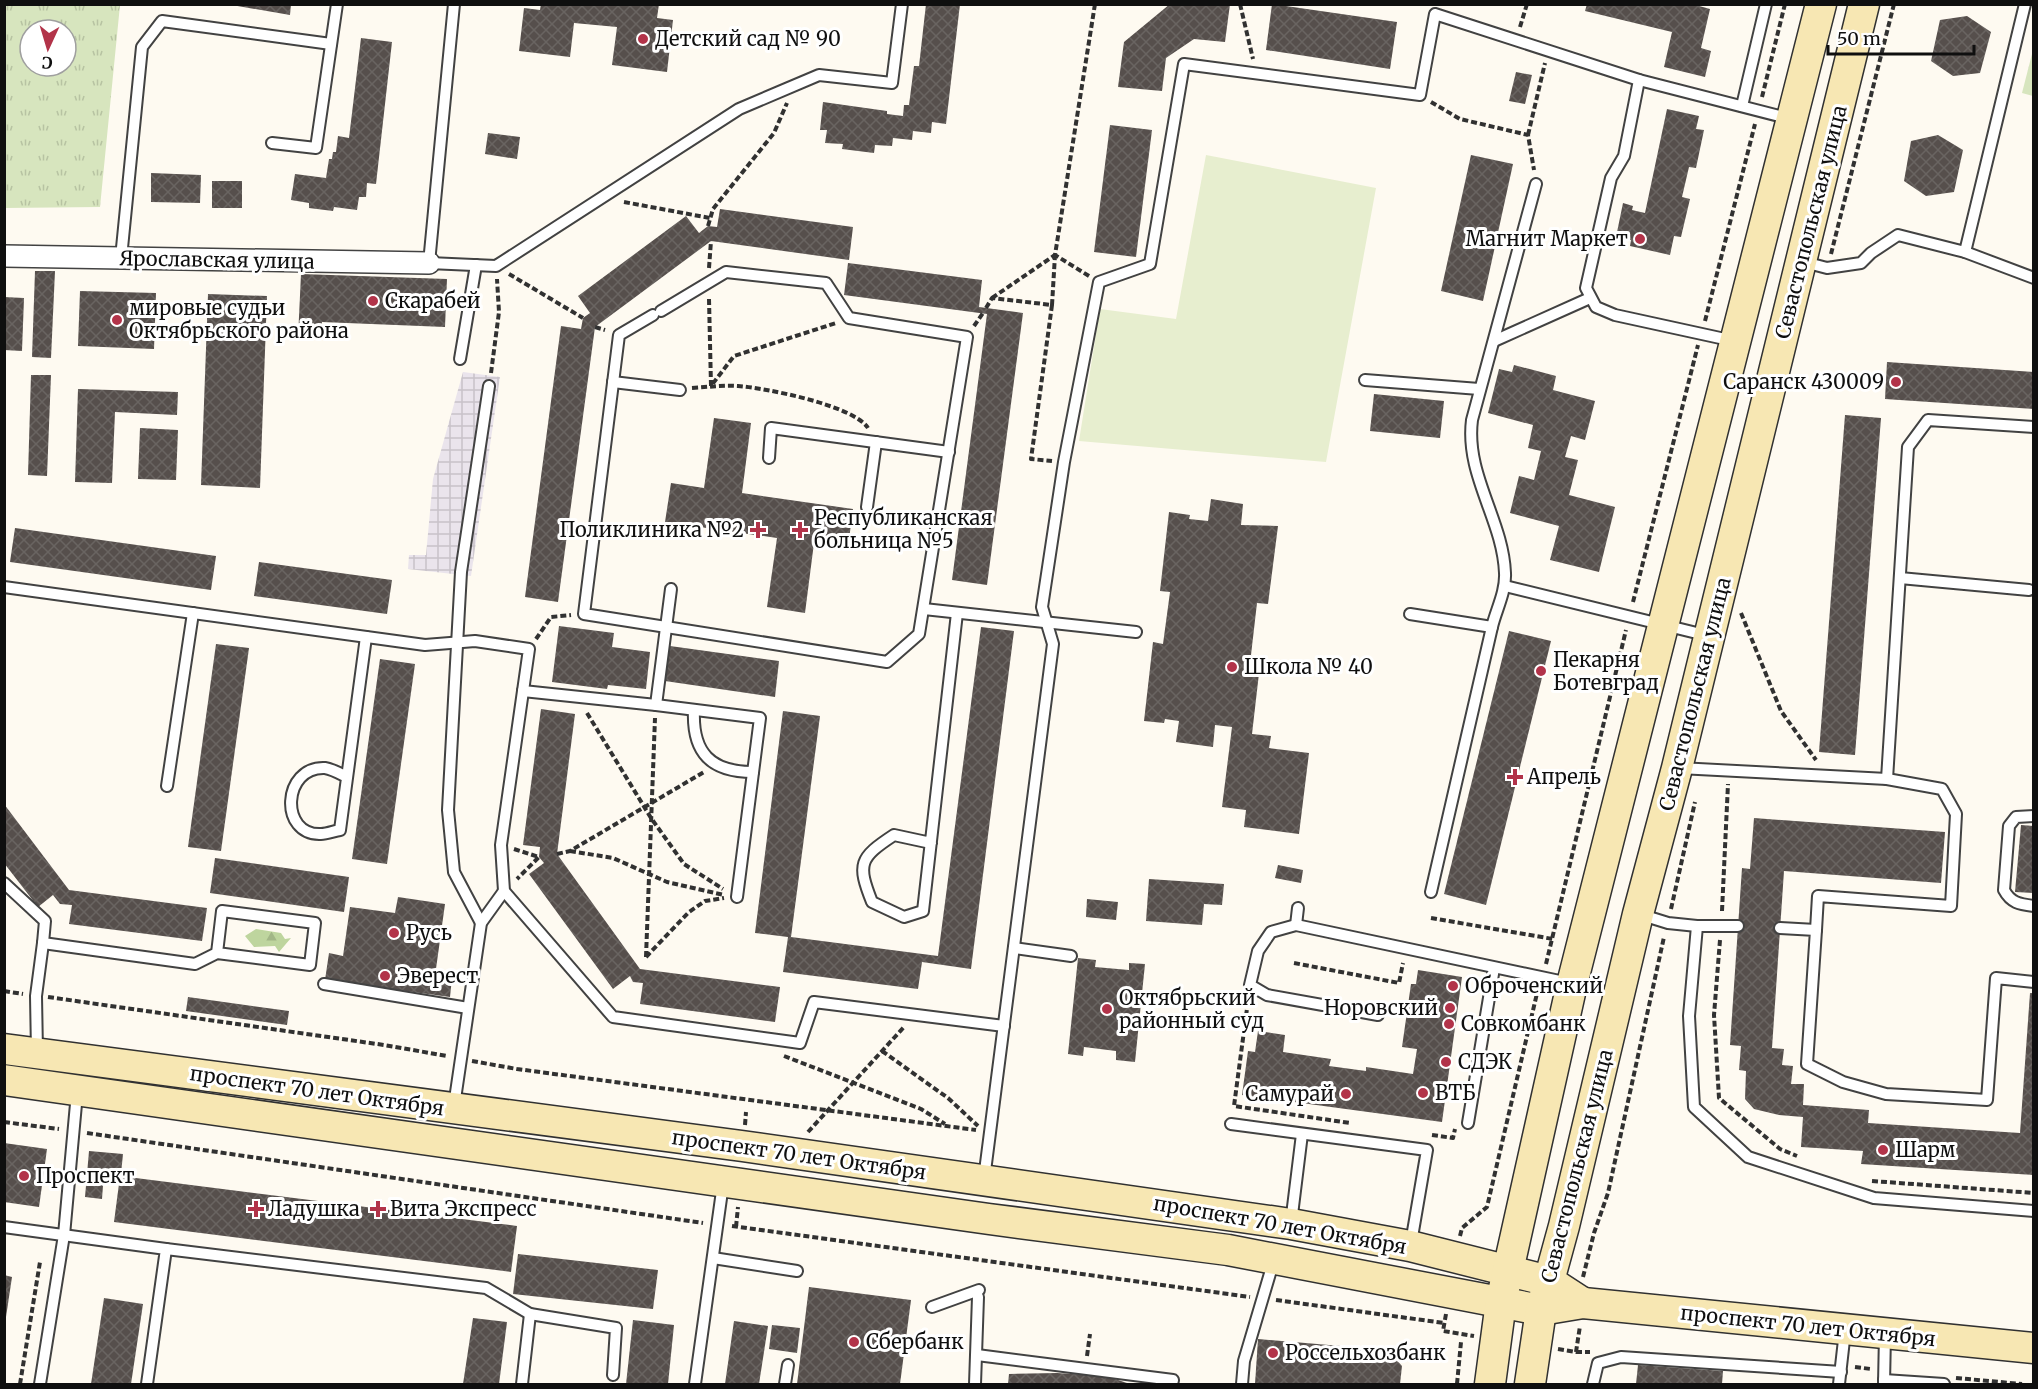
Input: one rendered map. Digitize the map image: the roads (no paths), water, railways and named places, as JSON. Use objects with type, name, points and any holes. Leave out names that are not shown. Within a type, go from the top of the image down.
[{"type":"main road","points":[[1490,1384],[1501,1302],[1572,984],[1821,4]]},
{"type":"main road","name":"Севастопольская улица","points":[[1530,1384],[1541,1310],[1638,914],[1690,769],[1710,636],[1814,265],[1864,4]]},
{"type":"main road","name":"проспект 70 лет Октября","points":[[4,1049],[453,1110],[728,1144],[984,1182],[1175,1205],[1410,1246],[1549,1281],[1583,1303]]},
{"type":"main road","points":[[34,1084],[37,1053]]},
{"type":"main road","points":[[77,1090],[81,1059]]},
{"type":"main road","name":"проспект 70 лет Октября","points":[[4,1080],[1274,1258],[1541,1310],[1583,1303],[2034,1348]]},
{"type":"main road","points":[[450,1142],[453,1110]]},
{"type":"main road","points":[[723,1181],[728,1144]]},
{"type":"main road","points":[[984,1182],[989,1219]]},
{"type":"street","name":"Ярославская улица","points":[[4,256],[429,263]]},
{"type":"lane","points":[[272,143],[316,148],[338,4]]},
{"type":"lane","points":[[454,4],[429,263],[496,266],[739,109],[819,75],[892,83],[902,4]]},
{"type":"lane","points":[[1742,106],[1766,4]]},
{"type":"lane","points":[[1965,252],[2025,4]]},
{"type":"lane","points":[[984,1182],[1053,644],[1042,607],[1064,462],[1099,282],[1150,264],[1184,64],[1420,95],[1436,9],[1515,40],[1640,80],[1791,119]]},
{"type":"lane","points":[[121,258],[142,47],[162,21],[332,44]]},
{"type":"lane","points":[[1640,80],[1624,156],[1611,178],[1586,288],[1596,306],[1615,315],[1735,341]]},
{"type":"lane","points":[[1431,892],[1492,627],[1505,586],[1503,556],[1474,469],[1471,450],[1472,420],[1536,184]]},
{"type":"lane","points":[[1814,265],[1861,263],[1871,253],[1898,236],[1965,252],[2034,278]]},
{"type":"lane","points":[[460,359],[476,265]]},
{"type":"lane","points":[[726,273],[826,283],[849,318],[967,337],[919,634],[887,662],[584,614],[613,382],[619,335],[726,273]]},
{"type":"lane","points":[[1494,341],[1590,298]]},
{"type":"lane","points":[[1365,380],[1479,389]]},
{"type":"lane","points":[[613,382],[680,390]]},
{"type":"lane","points":[[481,923],[454,872],[448,810],[461,572],[489,386]]},
{"type":"lane","points":[[1887,779],[1908,447],[1928,420],[2034,426]]},
{"type":"lane","points":[[769,458],[771,428],[949,452]]},
{"type":"lane","points":[[867,507],[876,442]]},
{"type":"lane","points":[[1900,578],[2029,590]]},
{"type":"lane","points":[[1505,586],[1710,636]]},
{"type":"lane","points":[[4,588],[425,645],[475,641],[530,649],[501,845],[504,891],[613,1017],[800,1043],[814,1002],[1004,1026]]},
{"type":"lane","points":[[656,705],[671,589]]},
{"type":"lane","points":[[924,609],[1136,632]]},
{"type":"lane","points":[[167,786],[193,613]]},
{"type":"lane","points":[[931,843],[894,836],[869,851],[862,876],[872,903],[904,917],[923,911],[931,843],[957,613]]},
{"type":"lane","points":[[1410,614],[1492,627]]},
{"type":"lane","points":[[347,777],[325,768],[305,773],[292,789],[290,809],[301,827],[320,835],[340,830],[366,637]]},
{"type":"lane","points":[[524,691],[760,718],[737,897]]},
{"type":"lane","points":[[694,710],[693,731],[700,750],[714,764],[733,772],[753,772]]},
{"type":"lane","points":[[1690,769],[1887,779],[1942,789],[1956,814],[1951,906],[1818,896],[1807,1064],[1843,1082],[1886,1094],[1987,1100],[1996,978],[2034,981]]},
{"type":"lane","points":[[2034,816],[2016,817],[2009,826],[2004,890],[2009,899],[2019,904],[2034,906]]},
{"type":"lane","points":[[4,884],[45,921],[36,996],[37,1053]]},
{"type":"lane","points":[[453,1110],[481,923],[504,891]]},
{"type":"lane","points":[[1296,925],[1298,908]]},
{"type":"lane","points":[[43,944],[195,964],[217,953],[310,965],[315,923],[222,911],[217,953]]},
{"type":"lane","points":[[1638,914],[1668,923],[1738,926]]},
{"type":"lane","points":[[1378,1015],[1267,995],[1250,985],[1258,951],[1271,932],[1296,925],[1572,984]]},
{"type":"lane","points":[[1697,926],[1689,1016],[1694,1107],[1748,1157],[1874,1198],[2034,1211]]},
{"type":"lane","points":[[1780,928],[1816,930]]},
{"type":"lane","points":[[1014,948],[1071,956]]},
{"type":"lane","points":[[1468,1123],[1494,968]]},
{"type":"lane","points":[[324,984],[468,1008]]},
{"type":"lane","points":[[40,1384],[64,1235],[77,1090]]},
{"type":"lane","points":[[1231,1124],[1427,1150],[1410,1246]]},
{"type":"lane","points":[[1291,1224],[1302,1134]]},
{"type":"lane","points":[[695,1384],[723,1181]]},
{"type":"lane","points":[[4,1227],[486,1288],[530,1314],[616,1328],[613,1375]]},
{"type":"lane","points":[[147,1384],[166,1249]]},
{"type":"lane","points":[[713,1258],[797,1271]]},
{"type":"lane","points":[[1242,1384],[1244,1360],[1274,1258]]},
{"type":"lane","points":[[932,1307],[979,1294],[975,1384]]},
{"type":"lane","points":[[522,1384],[530,1314]]},
{"type":"lane","points":[[1839,1384],[1845,1330]]},
{"type":"lane","points":[[1885,1334],[1884,1382],[1944,1384]]},
{"type":"lane","points":[[977,1355],[1173,1380],[1172,1384]]},
{"type":"lane","points":[[1593,1384],[1598,1363],[1621,1357],[1841,1372]]},
{"type":"lane","points":[[785,1384],[788,1365]]},
{"type":"place","name":"Детский сад № 90","points":[[643,39]]},
{"type":"place","name":"Магнит Маркет","points":[[1640,239]]},
{"type":"place","name":"Скарабей","points":[[373,301]]},
{"type":"place","name":"мировые судьи Октябрьского района","points":[[117,320]]},
{"type":"place","name":"Саранск 430009","points":[[1896,382]]},
{"type":"place","name":"Поликлиника №2","points":[[758,530]]},
{"type":"place","name":"Республиканская больница №5","points":[[800,530]]},
{"type":"place","name":"Школа № 40","points":[[1232,667]]},
{"type":"place","name":"Пекарня Ботевград","points":[[1541,671]]},
{"type":"place","name":"Апрель","points":[[1515,777]]},
{"type":"place","name":"Русь","points":[[394,933]]},
{"type":"place","name":"Эверест","points":[[385,976]]},
{"type":"place","name":"Оброченский","points":[[1453,986]]},
{"type":"place","name":"Норовский","points":[[1450,1008]]},
{"type":"place","name":"Октябрьский районный суд","points":[[1107,1009]]},
{"type":"place","name":"Совкомбанк","points":[[1449,1024]]},
{"type":"place","name":"СДЭК","points":[[1446,1062]]},
{"type":"place","name":"ВТБ","points":[[1423,1093]]},
{"type":"place","name":"Самурай","points":[[1346,1094]]},
{"type":"place","name":"Шарм","points":[[1883,1150]]},
{"type":"place","name":"Проспект","points":[[24,1176]]},
{"type":"place","name":"Ладушка","points":[[256,1209]]},
{"type":"place","name":"Вита Экспресс","points":[[378,1209]]},
{"type":"place","name":"Сбербанк","points":[[854,1342]]},
{"type":"place","name":"Россельхозбанк","points":[[1273,1353]]}]
